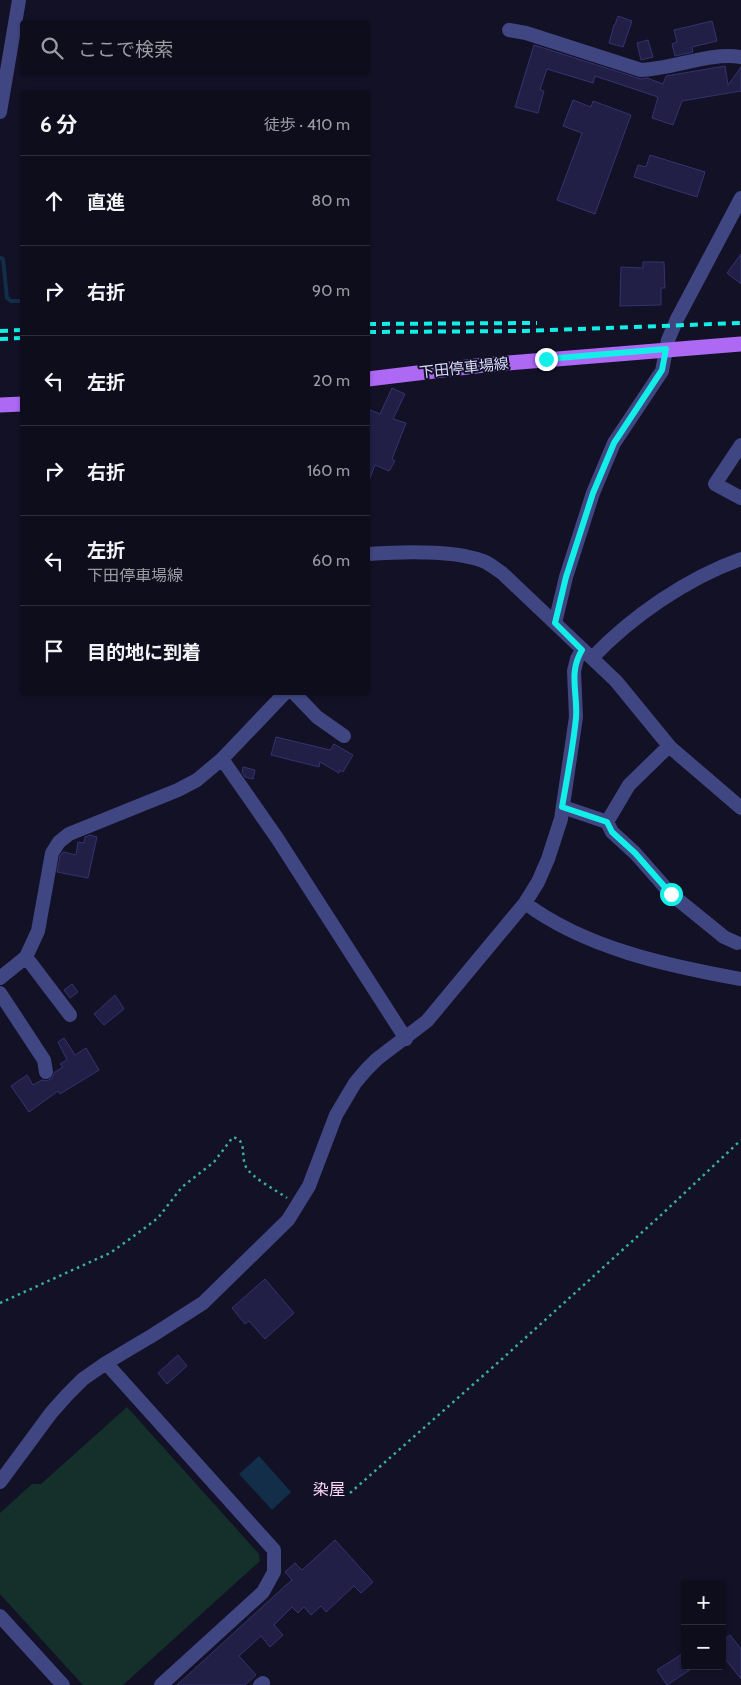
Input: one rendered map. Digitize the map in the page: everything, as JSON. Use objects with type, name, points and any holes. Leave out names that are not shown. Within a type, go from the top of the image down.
[{"type":"main road","name":"下田停車場線","points":[[370,379],[484,365],[741,344]]},
{"type":"main road","points":[[0,405],[20,404]]},
{"type":"street","points":[[0,112],[19,0]]},
{"type":"street","points":[[509,30],[526,33],[640,70],[655,70],[724,56],[741,57]]},
{"type":"street","points":[[555,623],[566,577],[593,493],[614,443],[662,370],[666,349],[677,319],[741,198]]},
{"type":"street","points":[[741,445],[715,484],[741,498]]},
{"type":"street","points":[[370,554],[394,552],[466,556],[484,561],[502,573],[616,681],[669,746],[741,808]]},
{"type":"street","points":[[0,1482],[67,1395],[83,1379],[203,1303],[288,1220],[310,1186],[336,1115],[344,1099],[366,1070],[432,1016],[526,902],[538,882],[556,837],[576,717],[574,671],[577,659],[609,640],[666,597],[711,572],[741,560]]},
{"type":"street","points":[[0,978],[26,957],[38,931],[52,853],[59,842],[69,834],[178,790],[197,780],[222,759],[283,695]]},
{"type":"street","points":[[296,695],[317,717],[344,736]]},
{"type":"street","points":[[607,822],[629,785],[669,746]]},
{"type":"street","points":[[222,759],[277,838],[406,1039]]},
{"type":"street","points":[[562,807],[607,822],[612,832],[635,853],[671,894],[724,937],[738,943]]},
{"type":"street","points":[[526,902],[579,935],[685,970],[741,979]]},
{"type":"street","points":[[26,957],[70,1015]]},
{"type":"street","points":[[0,993],[44,1060],[46,1072]]},
{"type":"street","points":[[106,1363],[274,1550],[274,1572],[263,1592],[161,1685]]},
{"type":"street","points":[[0,1616],[63,1685]]},
{"type":"path","points":[[0,1303],[110,1253],[158,1218],[182,1187],[214,1162],[233,1137],[239,1139],[243,1144],[246,1167],[252,1174],[298,1206]]},
{"type":"path","points":[[350,1493],[502,1359],[741,1140]]},
{"type":"green space","points":[[127,1407],[259,1554],[260,1561],[123,1685],[83,1685],[0,1594],[0,1513],[32,1484],[41,1484]]},
{"type":"water","points":[[259,1456],[291,1492],[272,1510],[239,1474]]},
{"type":"building","points":[[618,16],[632,21],[623,47],[609,43]]},
{"type":"building","points":[[712,21],[717,41],[692,47],[693,52],[675,56],[672,44],[677,42],[674,30]]},
{"type":"building","points":[[648,40],[653,57],[641,60],[637,43]]},
{"type":"building","points":[[534,45],[641,79],[647,78],[663,84],[666,76],[725,66],[728,85],[741,67],[741,91],[682,101],[673,125],[652,118],[658,97],[595,76],[593,83],[547,69],[540,90],[544,91],[538,113],[515,107]]},
{"type":"building","points":[[573,100],[591,107],[593,101],[631,115],[595,214],[557,200],[582,133],[563,126]]},
{"type":"building","points":[[650,155],[705,172],[697,197],[634,177],[638,165],[646,167]]},
{"type":"building","points":[[741,254],[741,284],[727,273]]},
{"type":"building","points":[[643,262],[664,262],[665,288],[661,288],[661,305],[620,306],[621,267],[643,268]]},
{"type":"building","points":[[392,388],[405,394],[393,419],[406,423],[392,459],[395,461],[389,471],[375,465],[370,478],[370,410],[380,414]]},
{"type":"building","points":[[276,737],[330,750],[334,744],[353,755],[343,772],[340,770],[339,773],[320,762],[319,767],[271,755]]},
{"type":"building","points":[[243,767],[255,770],[253,779],[245,777],[242,772]]},
{"type":"building","points":[[90,835],[97,837],[88,878],[57,872],[60,856],[63,852],[76,855],[78,842],[84,843],[85,837]]},
{"type":"building","points":[[72,984],[78,992],[70,998],[64,990]]},
{"type":"building","points":[[115,995],[124,1009],[104,1025],[94,1014]]},
{"type":"building","points":[[64,1038],[75,1055],[86,1048],[99,1070],[60,1094],[58,1091],[29,1112],[11,1086],[27,1075],[33,1085],[42,1080],[47,1081],[52,1078],[55,1072],[63,1067],[60,1064],[67,1060],[58,1042]]},
{"type":"building","points":[[265,1279],[294,1313],[265,1339],[249,1321],[245,1324],[232,1308]]},
{"type":"building","points":[[178,1355],[187,1366],[167,1384],[158,1373]]},
{"type":"building","points":[[335,1540],[373,1582],[361,1593],[354,1586],[326,1612],[321,1606],[311,1615],[304,1607],[298,1613],[292,1607],[274,1625],[283,1635],[270,1647],[261,1636],[239,1656],[256,1675],[245,1685],[177,1685],[292,1580],[285,1572],[295,1563],[302,1570]]},
{"type":"building","points":[[730,1635],[741,1649],[741,1679],[726,1660],[726,1638]]},
{"type":"building","points":[[681,1655],[681,1670],[690,1670],[667,1685],[657,1670]]},
{"type":"waterway","points":[[0,258],[3,259],[7,298],[11,301],[20,301]]},
{"type":"railway","points":[[370,324],[537,323]]},
{"type":"railway","points":[[370,332],[525,331],[741,323]]},
{"type":"railway","points":[[0,331],[20,330]]},
{"type":"railway","points":[[0,339],[20,338]]},
{"type":"district","name":"染屋","points":[[329,1489]]},
{"type":"route","points":[[546,359],[666,349],[662,370],[614,443],[593,493],[566,577],[555,623],[582,650],[574,671],[576,717],[562,807],[607,822],[612,832],[635,853],[671,894]]}]
